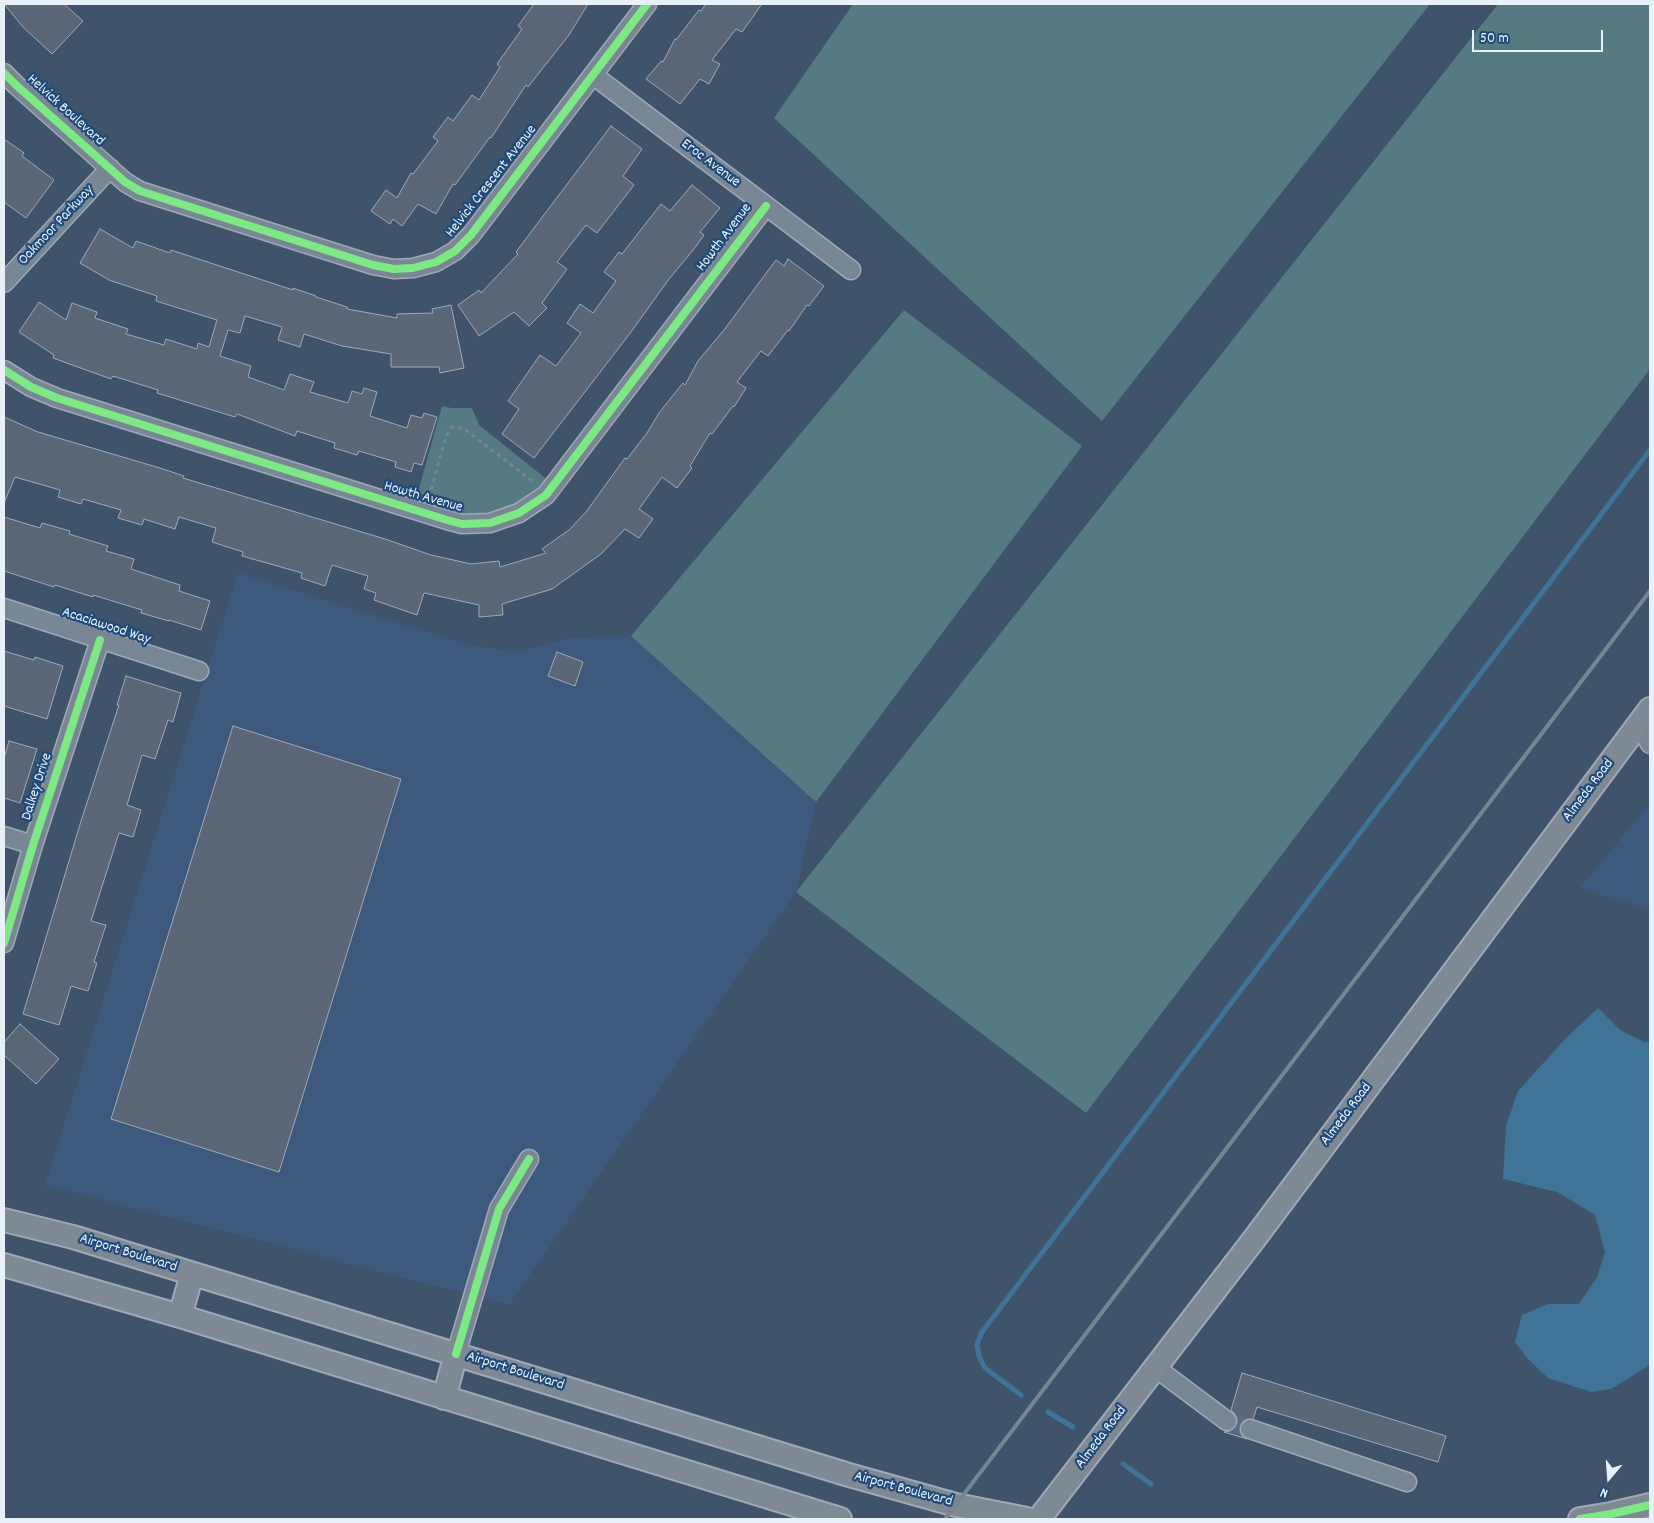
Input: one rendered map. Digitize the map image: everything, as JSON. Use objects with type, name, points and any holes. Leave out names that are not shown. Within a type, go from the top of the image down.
[{"type":"main road","name":"Almeda Road","points":[[1039,1519],[1255,1238],[1645,716]]},
{"type":"main road","name":"Airport Boulevard","points":[[4,1220],[73,1237],[849,1475],[956,1504],[1027,1519]]},
{"type":"main road","points":[[4,1265],[180,1316],[840,1519]]},
{"type":"main road","points":[[180,1316],[192,1274]]},
{"type":"main road","points":[[444,1398],[456,1354]]},
{"type":"main road","points":[[1580,1519],[1650,1505]]},
{"type":"street","name":"Helvick Crescent Avenue","points":[[110,168],[125,182],[156,198],[373,265],[394,269],[413,268],[436,262],[454,251],[471,235],[646,4]]},
{"type":"street","name":"Helvick Boulevard","points":[[4,73],[16,86],[110,168]]},
{"type":"street","name":"Eroc Avenue","points":[[593,75],[851,270]]},
{"type":"street","name":"Oakmoor Parkway","points":[[4,283],[110,168]]},
{"type":"street","name":"Howth Avenue","points":[[4,370],[31,387],[66,401],[446,520],[462,524],[490,523],[519,513],[546,495],[766,206]]},
{"type":"street","name":"Acaciawood Way","points":[[4,608],[199,671]]},
{"type":"street","name":"Dalkey Drive","points":[[4,943],[33,845],[100,640]]},
{"type":"street","points":[[1645,716],[1650,744]]},
{"type":"street","points":[[4,836],[33,845]]},
{"type":"street","points":[[456,1354],[498,1209],[529,1159]]},
{"type":"street","points":[[1156,1368],[1227,1421]]},
{"type":"street","points":[[1250,1429],[1407,1482]]},
{"type":"path","points":[[429,497],[446,436],[452,428],[462,428],[467,431],[535,484]]},
{"type":"shaded area","points":[[238,573],[468,645],[518,652],[569,638],[631,636],[816,802],[796,892],[509,1305],[45,1185]]},
{"type":"shaded area","points":[[1650,803],[1650,910],[1580,888]]},
{"type":"shaded area","points":[[1598,1008],[1620,1030],[1644,1042],[1650,1042],[1650,1365],[1611,1389],[1591,1392],[1548,1378],[1528,1359],[1515,1342],[1522,1315],[1548,1304],[1579,1304],[1597,1277],[1605,1252],[1595,1215],[1557,1192],[1503,1179],[1506,1126],[1518,1091],[1567,1037]]},
{"type":"green space","points":[[853,4],[1430,4],[1102,421],[774,118]]},
{"type":"green space","points":[[1498,4],[1650,4],[1650,369],[1086,1113],[796,892]]},
{"type":"green space","points":[[904,310],[1082,446],[816,802],[631,636]]},
{"type":"green space","points":[[442,406],[472,408],[479,425],[554,485],[490,523],[413,510]]},
{"type":"building","points":[[4,4],[64,4],[83,21],[52,54],[23,27]]},
{"type":"building","points":[[534,4],[588,4],[569,35],[528,87],[526,85],[491,138],[455,185],[453,184],[436,214],[418,204],[402,226],[393,219],[390,224],[371,211],[386,190],[397,198],[411,173],[413,174],[438,141],[433,137],[448,117],[453,121],[472,95],[479,100],[500,67],[497,64],[522,29],[518,26]]},
{"type":"building","points":[[706,4],[762,4],[742,32],[736,29],[712,60],[720,64],[709,84],[700,79],[680,104],[646,79],[661,61],[663,62],[675,39]]},
{"type":"building","points":[[611,126],[642,149],[623,176],[634,185],[597,233],[586,225],[557,262],[567,269],[542,303],[547,308],[529,326],[514,312],[479,336],[458,305],[479,290],[481,293],[518,254],[516,252]]},
{"type":"building","points":[[4,139],[24,153],[22,156],[54,180],[26,218],[4,202]]},
{"type":"building","points":[[692,185],[720,208],[700,232],[704,235],[694,249],[669,279],[631,332],[534,458],[502,434],[519,409],[508,401],[540,355],[556,366],[581,333],[567,323],[580,304],[593,313],[616,281],[604,272],[619,252],[622,254],[661,204],[670,211]]},
{"type":"building","points":[[100,229],[133,248],[136,241],[170,253],[171,250],[293,290],[293,288],[347,307],[347,309],[397,318],[397,314],[433,313],[432,309],[451,305],[464,368],[440,373],[439,367],[391,367],[391,354],[342,346],[304,334],[300,347],[278,340],[282,327],[245,316],[240,333],[228,330],[220,356],[251,366],[248,377],[284,390],[290,374],[314,382],[310,392],[348,403],[352,391],[362,394],[364,388],[377,392],[370,416],[407,428],[411,415],[422,418],[424,413],[437,417],[422,465],[414,463],[411,472],[395,467],[396,462],[359,451],[357,455],[334,448],[335,443],[297,431],[295,436],[237,414],[235,417],[157,393],[158,390],[113,376],[111,379],[53,358],[54,355],[19,332],[39,302],[66,320],[72,303],[97,312],[95,318],[128,329],[126,334],[164,345],[166,339],[197,349],[198,343],[209,347],[217,320],[156,301],[157,296],[109,280],[80,263]]},
{"type":"building","points":[[788,259],[824,286],[768,356],[761,351],[737,382],[746,388],[734,407],[712,434],[710,433],[690,466],[692,468],[677,488],[662,477],[639,509],[653,519],[639,538],[625,529],[601,554],[552,589],[502,604],[503,615],[479,617],[479,605],[424,593],[417,615],[374,600],[376,593],[364,589],[368,576],[332,565],[325,586],[301,578],[302,573],[242,556],[243,552],[212,542],[216,528],[179,517],[175,529],[144,519],[142,525],[118,518],[121,510],[83,499],[81,504],[58,497],[60,490],[15,477],[4,503],[4,417],[38,432],[160,468],[184,476],[183,478],[385,539],[431,555],[471,564],[499,561],[500,567],[546,553],[542,549],[569,530],[586,512],[625,458],[627,459],[647,433],[659,413],[683,383],[685,385],[698,361],[724,330],[776,260],[784,266]]},
{"type":"building","points":[[4,517],[40,528],[42,523],[70,531],[69,534],[108,546],[106,551],[134,559],[131,569],[180,585],[179,591],[210,601],[201,630],[141,613],[142,610],[93,595],[93,597],[55,585],[54,587],[4,571]]},
{"type":"building","points":[[4,651],[34,660],[35,657],[63,666],[47,719],[4,706]]},
{"type":"building","points":[[557,652],[583,662],[575,686],[548,676]]},
{"type":"building","points":[[126,676],[181,693],[173,722],[168,720],[155,759],[142,755],[127,805],[141,810],[133,837],[119,833],[91,921],[106,925],[94,962],[97,963],[88,991],[71,986],[59,1025],[23,1014],[81,821],[119,705],[117,705]]},
{"type":"building","points":[[233,726],[401,779],[279,1172],[111,1119]]},
{"type":"building","points":[[9,741],[37,749],[20,803],[4,798],[4,758]]},
{"type":"building","points":[[20,1024],[59,1059],[36,1084],[4,1055],[4,1042]]},
{"type":"building","points":[[1242,1373],[1446,1436],[1438,1462],[1257,1407],[1253,1419],[1243,1421],[1240,1426],[1242,1436],[1247,1439],[1224,1432],[1232,1431],[1237,1423],[1237,1416],[1231,1410]]},
{"type":"waterway","points":[[1021,1395],[985,1368],[979,1356],[977,1344],[982,1332],[1650,450]]},
{"type":"waterway","points":[[1048,1412],[1073,1427]]},
{"type":"waterway","points":[[1123,1464],[1151,1484]]},
{"type":"tunnel","points":[[1227,1421],[1250,1429]]},
{"type":"railway","points":[[945,1519],[1650,591]]},
{"type":"cycle path","points":[[4,73],[125,182],[140,191],[373,265],[394,269],[413,268],[436,262],[455,251],[471,235],[647,4]]},
{"type":"cycle path","points":[[4,370],[31,387],[57,398],[447,520],[462,524],[490,523],[519,513],[546,495],[766,206]]},
{"type":"cycle path","points":[[4,943],[33,845],[100,640]]},
{"type":"cycle path","points":[[456,1354],[499,1209],[529,1159]]},
{"type":"cycle path","points":[[1580,1519],[1650,1505]]}]
